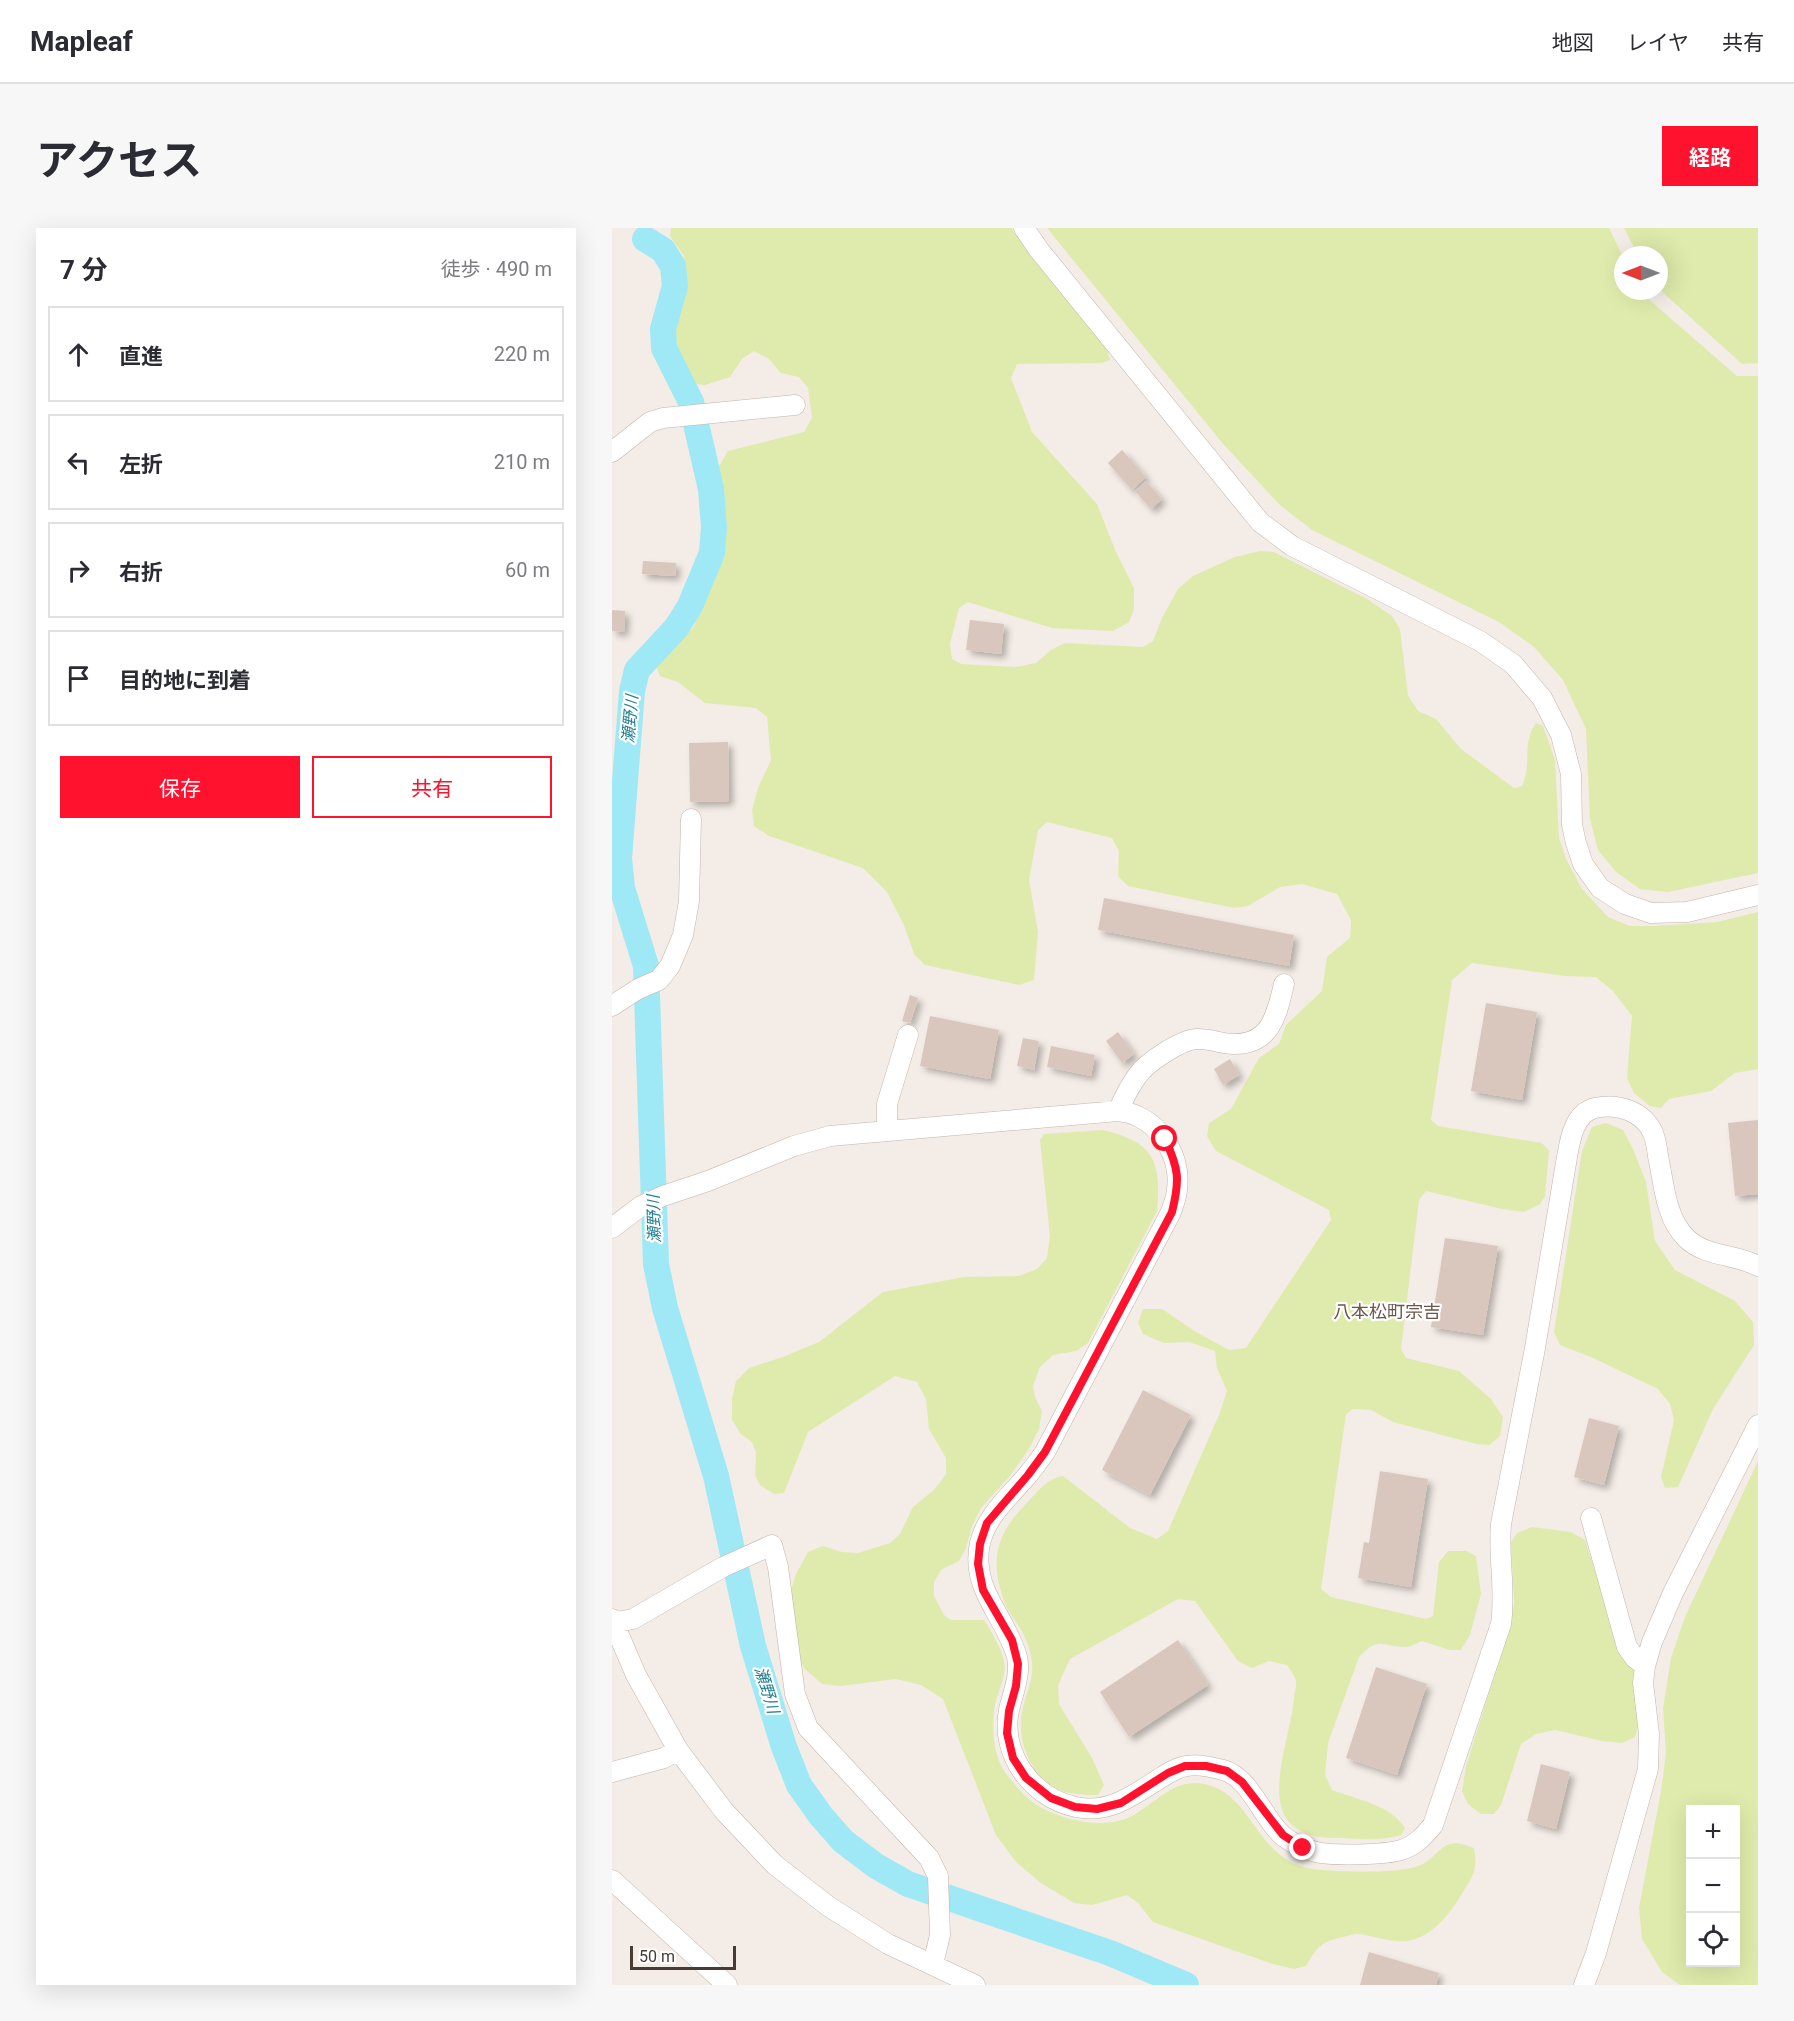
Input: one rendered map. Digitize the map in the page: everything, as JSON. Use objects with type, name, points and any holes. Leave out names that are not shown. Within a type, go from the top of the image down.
[{"type":"lane","points":[[1024,228],[1260,522],[1292,546],[1480,641],[1513,664],[1542,698],[1561,735],[1571,774],[1572,825],[1576,843],[1583,864],[1600,888],[1624,904],[1651,913],[1686,912],[1758,895]]},
{"type":"lane","points":[[612,452],[650,422],[663,418],[795,405]]},
{"type":"lane","points":[[612,1006],[638,989],[659,980],[670,966],[683,935],[689,901],[691,819]]},
{"type":"lane","points":[[1118,1111],[1140,1071],[1179,1044],[1195,1039],[1232,1044],[1249,1042],[1266,1033],[1277,1014],[1284,984]]},
{"type":"lane","points":[[887,1131],[887,1104],[908,1035]]},
{"type":"lane","points":[[612,1228],[648,1203],[794,1146],[830,1136],[1118,1111],[1135,1115],[1150,1124],[1165,1139],[1176,1163],[1178,1189],[1172,1212],[1045,1452],[987,1523],[980,1544],[978,1564],[983,1590],[1012,1640],[1018,1664],[1007,1733],[1013,1758],[1026,1778],[1051,1798],[1075,1807],[1097,1809],[1121,1803],[1168,1773],[1185,1766],[1206,1766],[1227,1771],[1242,1782],[1283,1835],[1303,1848],[1318,1852],[1382,1854],[1402,1850],[1419,1840],[1433,1825],[1501,1624],[1504,1603],[1499,1543],[1501,1524],[1535,1348],[1571,1134],[1581,1116],[1593,1108],[1612,1107],[1628,1109],[1644,1119],[1654,1135],[1672,1218],[1686,1238],[1705,1250],[1758,1266]]},
{"type":"lane","points":[[1584,1985],[1596,1953],[1648,1769],[1649,1734],[1643,1683],[1645,1665],[1652,1642],[1673,1593],[1758,1425]]},
{"type":"lane","points":[[1591,1518],[1627,1647],[1635,1658],[1645,1665]]},
{"type":"lane","points":[[933,1964],[940,1935],[938,1876],[929,1858],[808,1728],[795,1694],[778,1567],[772,1545],[723,1567],[633,1619],[612,1622],[636,1675],[678,1750],[724,1811],[776,1864],[828,1906],[878,1938],[975,1985]]},
{"type":"lane","points":[[612,1772],[664,1758],[678,1750]]},
{"type":"lane","points":[[612,1880],[727,1985]]},
{"type":"green space","points":[[671,228],[1011,228],[1106,347],[1110,360],[1102,363],[1017,364],[1011,378],[1032,432],[1097,504],[1116,552],[1134,588],[1134,609],[1129,622],[1113,631],[1052,628],[968,602],[959,608],[950,644],[952,659],[961,664],[1016,667],[1036,663],[1051,650],[1065,643],[1143,647],[1153,641],[1162,618],[1178,589],[1193,576],[1235,557],[1260,551],[1274,552],[1367,599],[1392,616],[1400,629],[1408,696],[1418,711],[1436,719],[1461,749],[1514,788],[1522,786],[1525,777],[1529,738],[1532,731],[1536,723],[1543,726],[1555,760],[1559,838],[1566,859],[1582,889],[1608,917],[1630,926],[1655,926],[1717,922],[1758,912],[1758,1069],[1735,1073],[1711,1091],[1669,1099],[1661,1108],[1650,1106],[1634,1093],[1627,1078],[1632,1016],[1613,991],[1596,977],[1566,976],[1472,963],[1452,980],[1431,1120],[1438,1126],[1542,1143],[1549,1151],[1545,1196],[1540,1204],[1524,1212],[1426,1191],[1419,1200],[1401,1349],[1406,1358],[1459,1371],[1491,1399],[1503,1417],[1500,1436],[1489,1445],[1476,1444],[1393,1422],[1371,1410],[1353,1409],[1346,1414],[1321,1589],[1331,1597],[1426,1619],[1433,1616],[1439,1562],[1448,1551],[1466,1551],[1476,1556],[1481,1594],[1470,1635],[1461,1650],[1450,1650],[1422,1641],[1406,1647],[1376,1644],[1366,1650],[1359,1657],[1328,1743],[1325,1775],[1332,1790],[1382,1808],[1399,1820],[1405,1828],[1401,1835],[1377,1839],[1337,1838],[1309,1834],[1291,1824],[1282,1809],[1279,1789],[1296,1688],[1295,1677],[1287,1665],[1269,1661],[1252,1668],[1238,1661],[1195,1601],[1178,1599],[1070,1659],[1058,1685],[1059,1704],[1092,1758],[1104,1785],[1098,1795],[1074,1794],[1054,1787],[1036,1771],[1025,1749],[1021,1724],[1023,1706],[1032,1675],[1031,1654],[1026,1639],[1004,1602],[997,1576],[997,1554],[1003,1534],[1016,1515],[1046,1483],[1063,1476],[1130,1528],[1157,1539],[1168,1531],[1219,1415],[1227,1391],[1217,1368],[1215,1351],[1189,1342],[1164,1343],[1143,1334],[1138,1323],[1143,1309],[1162,1309],[1196,1332],[1229,1350],[1246,1348],[1331,1220],[1329,1210],[1216,1151],[1207,1136],[1209,1123],[1231,1109],[1259,1058],[1279,1044],[1286,1025],[1322,991],[1327,957],[1350,938],[1351,920],[1337,894],[1302,884],[1280,887],[1248,906],[1234,908],[1128,886],[1118,876],[1119,851],[1112,838],[1047,822],[1038,830],[1029,880],[1038,932],[1034,980],[1019,985],[925,965],[914,954],[904,925],[887,892],[863,868],[769,836],[754,826],[752,810],[758,788],[771,760],[767,717],[756,708],[705,703],[678,682],[660,676],[655,664],[693,628],[717,574],[725,539],[719,466],[728,451],[804,432],[812,418],[808,388],[799,377],[781,373],[769,359],[754,351],[742,359],[730,377],[705,385],[694,384],[677,347],[674,329],[687,281],[684,256],[670,236]]},
{"type":"green space","points":[[1047,228],[1609,228],[1618,246],[1614,246],[1614,300],[1649,300],[1737,376],[1758,376],[1758,873],[1668,892],[1640,889],[1616,872],[1598,850],[1590,819],[1586,729],[1563,680],[1534,647],[1499,622],[1312,530],[1280,505],[1224,445]]},
{"type":"green space","points":[[1624,228],[1758,228],[1758,363],[1742,364],[1668,297],[1668,246],[1633,246]]},
{"type":"green space","points":[[1606,1123],[1623,1130],[1633,1149],[1646,1182],[1655,1241],[1675,1270],[1735,1301],[1753,1322],[1754,1345],[1713,1409],[1678,1487],[1665,1488],[1661,1477],[1674,1420],[1670,1404],[1658,1389],[1560,1345],[1554,1332],[1582,1151],[1592,1127]]},
{"type":"green space","points":[[1103,1130],[1133,1141],[1151,1156],[1158,1179],[1157,1211],[1088,1343],[1076,1351],[1053,1355],[1040,1367],[1033,1386],[1035,1397],[1042,1411],[1039,1429],[1029,1449],[1009,1477],[981,1508],[959,1561],[941,1570],[934,1582],[934,1596],[944,1615],[951,1620],[984,1620],[998,1645],[1005,1667],[994,1713],[993,1732],[996,1751],[1007,1775],[1035,1804],[1073,1820],[1110,1822],[1132,1816],[1174,1788],[1193,1783],[1204,1784],[1221,1790],[1235,1801],[1269,1844],[1283,1857],[1301,1866],[1324,1870],[1360,1872],[1403,1869],[1423,1864],[1450,1844],[1464,1844],[1474,1848],[1475,1868],[1465,1889],[1439,1924],[1416,1939],[1394,1941],[1357,1934],[1335,1939],[1320,1946],[1306,1966],[1294,1969],[1273,1964],[1153,1922],[1138,1903],[1127,1895],[1092,1905],[1074,1903],[1041,1883],[1016,1862],[996,1835],[943,1699],[921,1685],[896,1679],[840,1686],[822,1684],[805,1669],[793,1651],[787,1603],[796,1574],[808,1552],[823,1546],[842,1552],[858,1553],[890,1543],[900,1534],[913,1507],[934,1490],[946,1474],[946,1458],[929,1429],[926,1399],[917,1382],[895,1376],[808,1432],[784,1493],[774,1494],[760,1485],[755,1475],[756,1452],[752,1442],[741,1434],[732,1420],[732,1399],[736,1381],[749,1368],[819,1342],[883,1292],[964,1277],[1019,1276],[1037,1269],[1047,1258],[1050,1236],[1040,1140],[1044,1134]]},
{"type":"green space","points":[[1758,1461],[1758,1985],[1680,1985],[1662,1972],[1642,1939],[1639,1908],[1666,1753],[1663,1708],[1671,1658],[1685,1617]]},
{"type":"green space","points":[[1532,1527],[1571,1532],[1585,1540],[1616,1637],[1635,1669],[1639,1725],[1635,1737],[1622,1743],[1602,1741],[1555,1730],[1536,1734],[1521,1744],[1501,1805],[1494,1814],[1481,1814],[1468,1804],[1462,1791],[1466,1766],[1510,1627],[1514,1603],[1511,1542],[1517,1533]]},
{"type":"building","points":[[1122,450],[1146,477],[1132,490],[1108,463]]},
{"type":"building","points":[[1146,481],[1162,499],[1151,509],[1135,491]]},
{"type":"building","points":[[643,561],[676,563],[675,576],[642,574]]},
{"type":"building","points":[[612,610],[625,611],[624,632],[612,631]]},
{"type":"building","points":[[970,620],[1004,624],[1001,654],[966,650]]},
{"type":"building","points":[[728,742],[729,801],[690,802],[689,743]]},
{"type":"building","points":[[1104,898],[1294,935],[1289,966],[1098,930]]},
{"type":"building","points":[[910,995],[918,998],[910,1023],[902,1021]]},
{"type":"building","points":[[1486,1003],[1537,1012],[1522,1100],[1471,1091]]},
{"type":"building","points":[[930,1016],[999,1030],[990,1079],[920,1066]]},
{"type":"building","points":[[1118,1032],[1134,1054],[1122,1063],[1106,1041]]},
{"type":"building","points":[[1023,1038],[1039,1041],[1034,1070],[1017,1066]]},
{"type":"building","points":[[1051,1046],[1095,1055],[1091,1076],[1047,1067]]},
{"type":"building","points":[[1230,1059],[1239,1075],[1223,1085],[1214,1069]]},
{"type":"building","points":[[1758,1120],[1758,1194],[1735,1196],[1728,1123]]},
{"type":"building","points":[[1445,1238],[1498,1246],[1483,1335],[1431,1327]]},
{"type":"building","points":[[1143,1390],[1191,1415],[1150,1495],[1102,1470]]},
{"type":"building","points":[[1589,1418],[1619,1426],[1604,1485],[1574,1477]]},
{"type":"building","points":[[1380,1471],[1428,1479],[1411,1587],[1358,1578],[1364,1542],[1369,1543]]},
{"type":"building","points":[[1178,1640],[1208,1685],[1129,1737],[1100,1692]]},
{"type":"building","points":[[1376,1667],[1427,1684],[1397,1775],[1346,1758]]},
{"type":"building","points":[[1541,1764],[1570,1772],[1556,1829],[1527,1821]]},
{"type":"building","points":[[1369,1952],[1439,1973],[1436,1985],[1360,1985]]},
{"type":"waterway","name":"瀬野川","points":[[645,239],[663,250],[673,266],[675,286],[663,329],[664,348],[691,402],[711,489],[714,527],[712,553],[690,606],[677,627],[637,670],[632,691],[619,858],[622,888],[646,966],[656,1264],[665,1308],[716,1476],[753,1646],[784,1747],[799,1785],[821,1816],[843,1841],[876,1866],[908,1884],[1110,1953],[1186,1985]]},
{"type":"district","name":"八本松町宗吉","points":[[1387,1311]]},
{"type":"route","points":[[1165,1139],[1176,1163],[1178,1189],[1172,1212],[1045,1452],[987,1523],[980,1544],[978,1564],[983,1590],[1012,1640],[1018,1664],[1007,1733],[1013,1758],[1026,1778],[1051,1798],[1075,1807],[1097,1809],[1121,1803],[1168,1773],[1185,1766],[1206,1766],[1227,1771],[1242,1782],[1283,1835],[1303,1848]]}]
